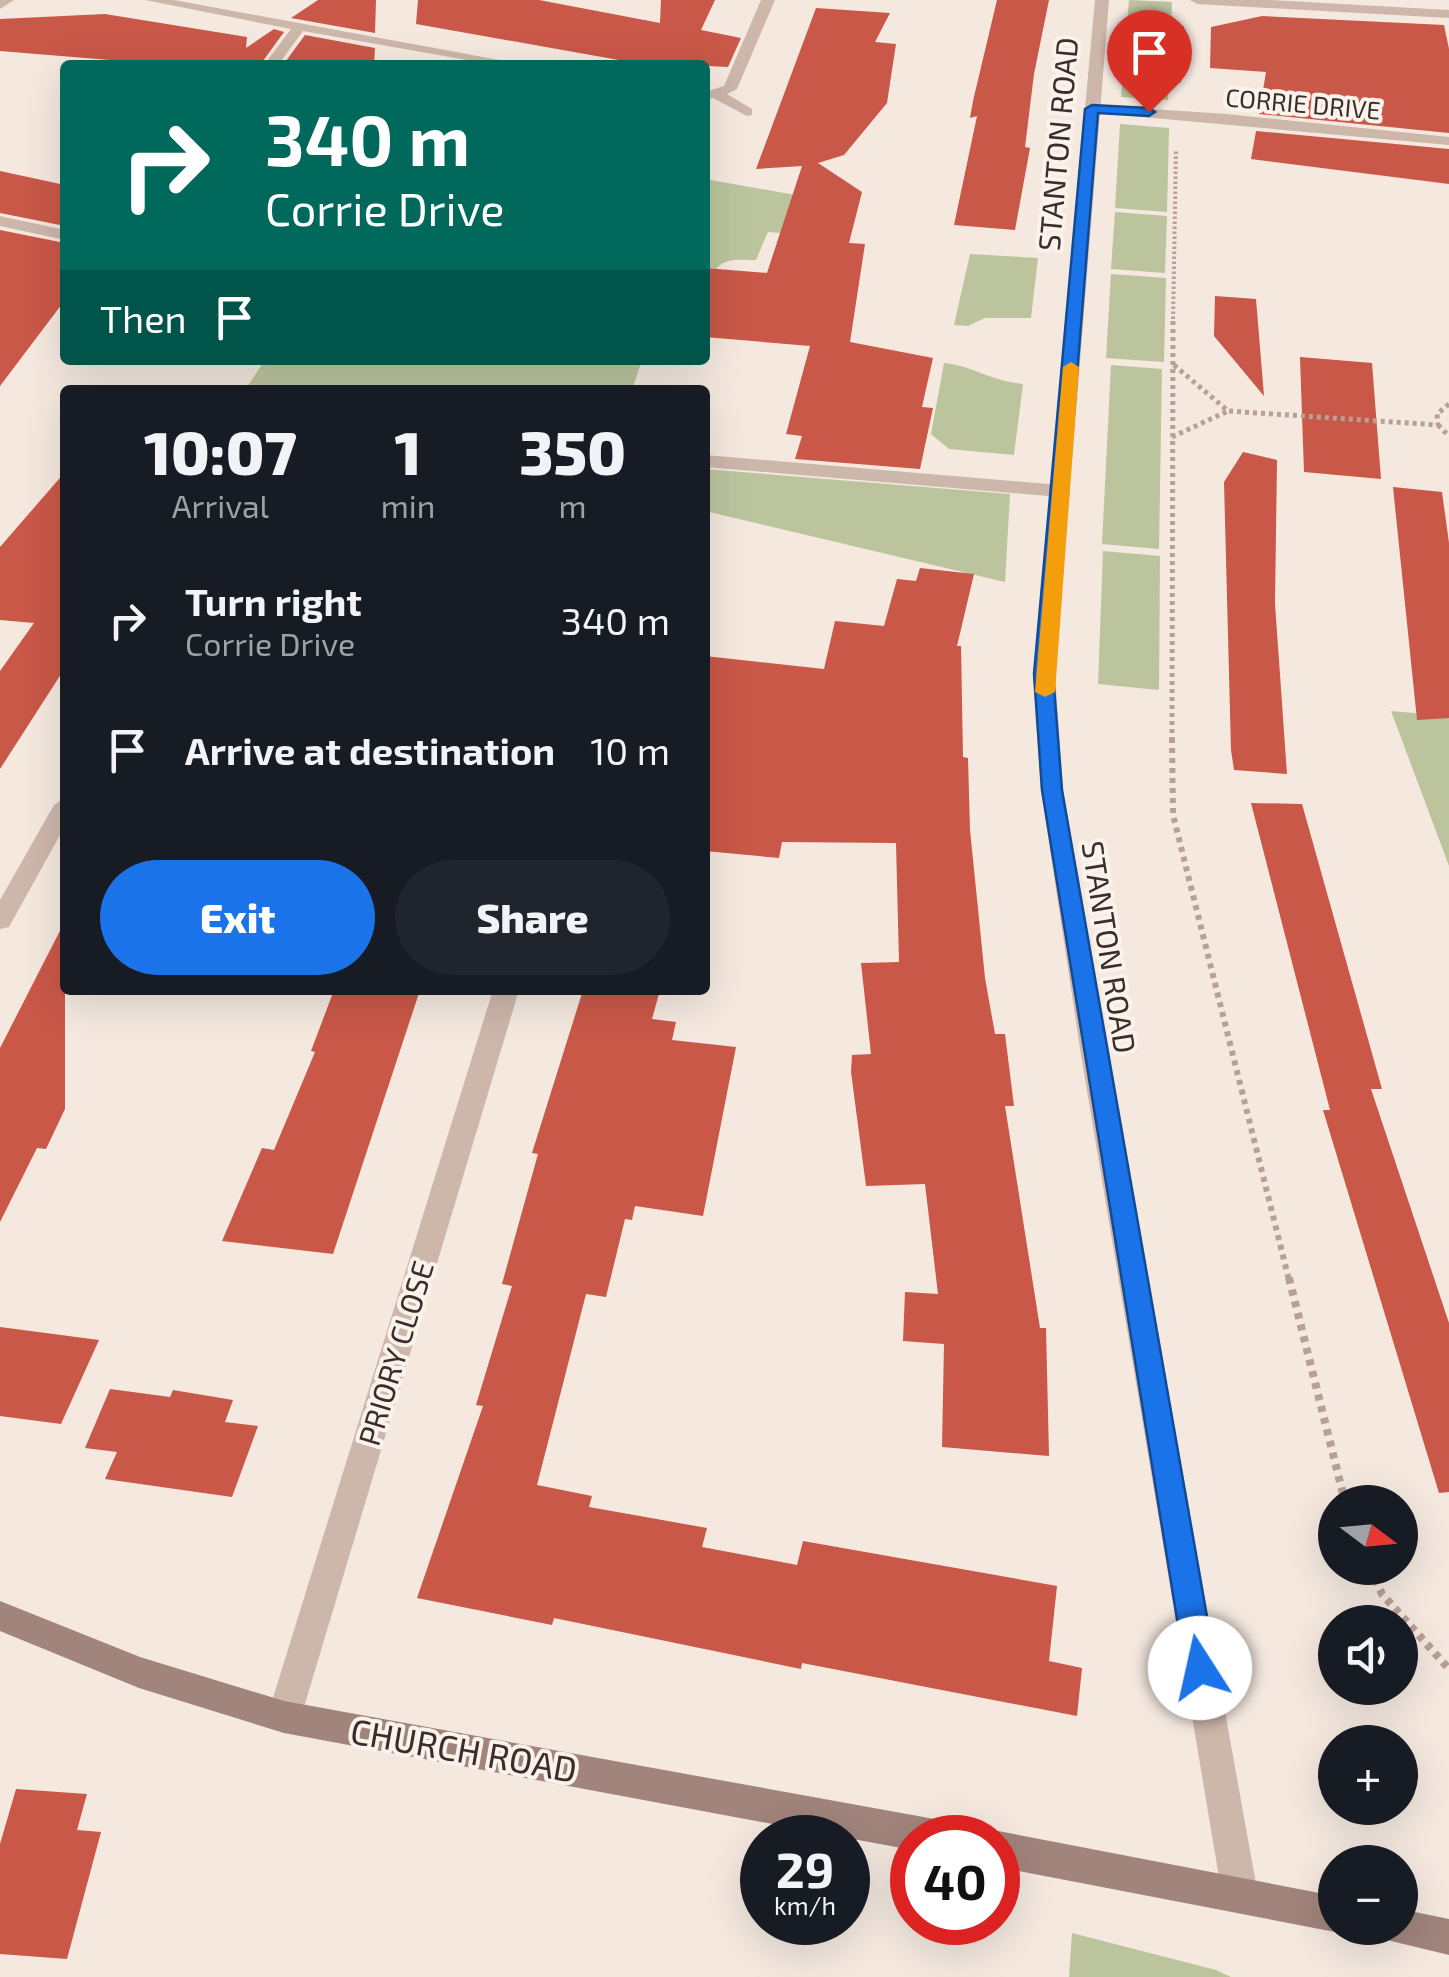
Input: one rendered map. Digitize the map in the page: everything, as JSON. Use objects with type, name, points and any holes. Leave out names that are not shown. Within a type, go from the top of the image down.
[{"type":"main road","name":"CHURCH ROAD","points":[[0,1616],[139,1672],[284,1717],[890,1829]]},
{"type":"main road","points":[[1020,1852],[1318,1911]]},
{"type":"main road","points":[[1418,1931],[1449,1937]]},
{"type":"street","points":[[0,5],[7,0]]},
{"type":"street","points":[[152,0],[491,60]]},
{"type":"street","points":[[712,96],[730,90],[768,0]]},
{"type":"street","name":"STANTON ROAD","points":[[1102,0],[1044,674],[1052,790],[1095,1061],[1240,1896]]},
{"type":"street","points":[[1197,0],[1449,14]]},
{"type":"street","points":[[275,60],[300,26]]},
{"type":"street","points":[[712,96],[748,112]]},
{"type":"street","name":"CORRIE DRIVE","points":[[1092,109],[1449,141]]},
{"type":"street","points":[[0,220],[60,234]]},
{"type":"street","points":[[710,461],[1060,491]]},
{"type":"street","points":[[0,921],[60,814]]},
{"type":"street","name":"PRIORY CLOSE","points":[[284,1717],[504,995]]},
{"type":"path","points":[[1182,17],[1172,437],[1173,815],[1341,1485]]},
{"type":"path","points":[[1173,364],[1228,411]]},
{"type":"path","points":[[1449,404],[1437,414],[1438,425],[1449,436]]},
{"type":"path","points":[[1172,437],[1228,411],[1438,425]]},
{"type":"path","points":[[1378,1585],[1449,1669]]},
{"type":"green space","points":[[1129,0],[1172,2],[1168,100],[1121,97]]},
{"type":"green space","points":[[1120,124],[1169,128],[1167,212],[1115,208]]},
{"type":"green space","points":[[710,180],[812,198],[797,234],[768,232],[756,260],[734,260],[710,268]]},
{"type":"green space","points":[[1115,212],[1167,216],[1165,273],[1111,269]]},
{"type":"green space","points":[[970,254],[1038,258],[1031,318],[985,318],[968,326],[954,325]]},
{"type":"green space","points":[[1111,274],[1166,278],[1164,362],[1106,358]]},
{"type":"green space","points":[[944,363],[1023,384],[1014,455],[949,449],[931,434]]},
{"type":"green space","points":[[262,365],[640,365],[634,385],[248,385]]},
{"type":"green space","points":[[1111,365],[1162,369],[1159,549],[1102,544]]},
{"type":"green space","points":[[710,469],[1010,494],[1005,582],[710,512]]},
{"type":"green space","points":[[1103,551],[1160,556],[1159,690],[1098,684]]},
{"type":"green space","points":[[1391,711],[1449,716],[1449,866]]},
{"type":"green space","points":[[1072,1933],[1216,1970],[1231,1977],[1069,1977]]},
{"type":"building","points":[[318,0],[376,0],[375,33],[291,18]]},
{"type":"building","points":[[418,0],[539,0],[660,23],[661,0],[715,0],[701,30],[741,38],[728,67],[710,66],[710,60],[619,60],[416,24]]},
{"type":"building","points":[[997,0],[1049,0],[1034,74],[1025,147],[1030,148],[1015,230],[954,225],[977,116],[970,118],[973,101]]},
{"type":"building","points":[[816,8],[890,13],[875,42],[896,44],[887,103],[844,155],[818,163],[862,192],[849,243],[865,244],[850,342],[933,358],[922,407],[933,408],[920,469],[795,459],[802,436],[786,434],[810,346],[710,337],[710,268],[767,273],[802,166],[756,169]]},
{"type":"building","points":[[105,14],[247,37],[246,48],[274,29],[284,32],[264,60],[110,60],[0,51],[0,19]]},
{"type":"building","points":[[1262,16],[1444,25],[1449,49],[1449,133],[1259,114],[1266,72],[1210,68],[1211,27]]},
{"type":"building","points":[[305,35],[375,48],[374,60],[287,60]]},
{"type":"building","points":[[1256,131],[1449,149],[1449,184],[1251,159]]},
{"type":"building","points":[[0,171],[60,184],[60,225],[0,213]]},
{"type":"building","points":[[0,230],[60,242],[60,307],[0,386]]},
{"type":"building","points":[[1215,296],[1256,299],[1264,396],[1214,336]]},
{"type":"building","points":[[1300,357],[1372,363],[1381,479],[1304,472]]},
{"type":"building","points":[[1243,452],[1277,460],[1275,604],[1287,774],[1234,770],[1231,750],[1224,482]]},
{"type":"building","points":[[60,478],[60,676],[0,769],[0,671],[34,623],[0,620],[0,547]]},
{"type":"building","points":[[1393,487],[1442,492],[1449,543],[1449,718],[1417,720]]},
{"type":"building","points":[[920,568],[974,574],[957,646],[961,646],[963,757],[968,758],[970,830],[985,978],[995,1034],[1005,1034],[1014,1106],[1005,1106],[1040,1328],[1046,1328],[1049,1456],[942,1447],[944,1344],[903,1341],[905,1292],[938,1294],[925,1184],[866,1186],[851,1072],[852,1055],[871,1054],[861,963],[899,962],[896,843],[782,842],[779,858],[710,851],[710,657],[824,669],[835,621],[884,626],[897,579],[916,581]]},
{"type":"building","points":[[1251,803],[1302,804],[1382,1089],[1371,1089],[1449,1323],[1449,1492],[1439,1493],[1323,1110],[1330,1110]]},
{"type":"building","points":[[60,931],[60,995],[65,995],[65,1109],[46,1149],[37,1148],[0,1222],[0,1048]]},
{"type":"building","points":[[332,995],[418,995],[333,1254],[222,1241],[262,1148],[274,1150],[315,1052],[311,1051]]},
{"type":"building","points":[[581,995],[659,995],[652,1019],[676,1022],[672,1040],[736,1047],[703,1216],[635,1206],[632,1220],[625,1219],[606,1297],[586,1294],[537,1485],[592,1496],[589,1507],[707,1528],[702,1547],[797,1565],[803,1541],[1057,1586],[1049,1661],[1082,1668],[1077,1716],[802,1663],[801,1669],[554,1618],[552,1625],[417,1598],[483,1406],[476,1405],[512,1286],[502,1284],[538,1154],[532,1153]]},
{"type":"building","points":[[0,1327],[99,1340],[61,1424],[0,1416]]},
{"type":"building","points":[[110,1389],[170,1397],[173,1390],[233,1400],[225,1422],[258,1426],[232,1497],[105,1479],[117,1452],[85,1448]]},
{"type":"building","points":[[16,1789],[87,1794],[77,1830],[101,1832],[67,1959],[0,1954],[0,1844]]},
{"type":"slow traffic","points":[[1045,692],[1071,367]]},
{"type":"route","points":[[1149,112],[1092,109],[1044,674],[1052,790],[1200,1668]]}]
